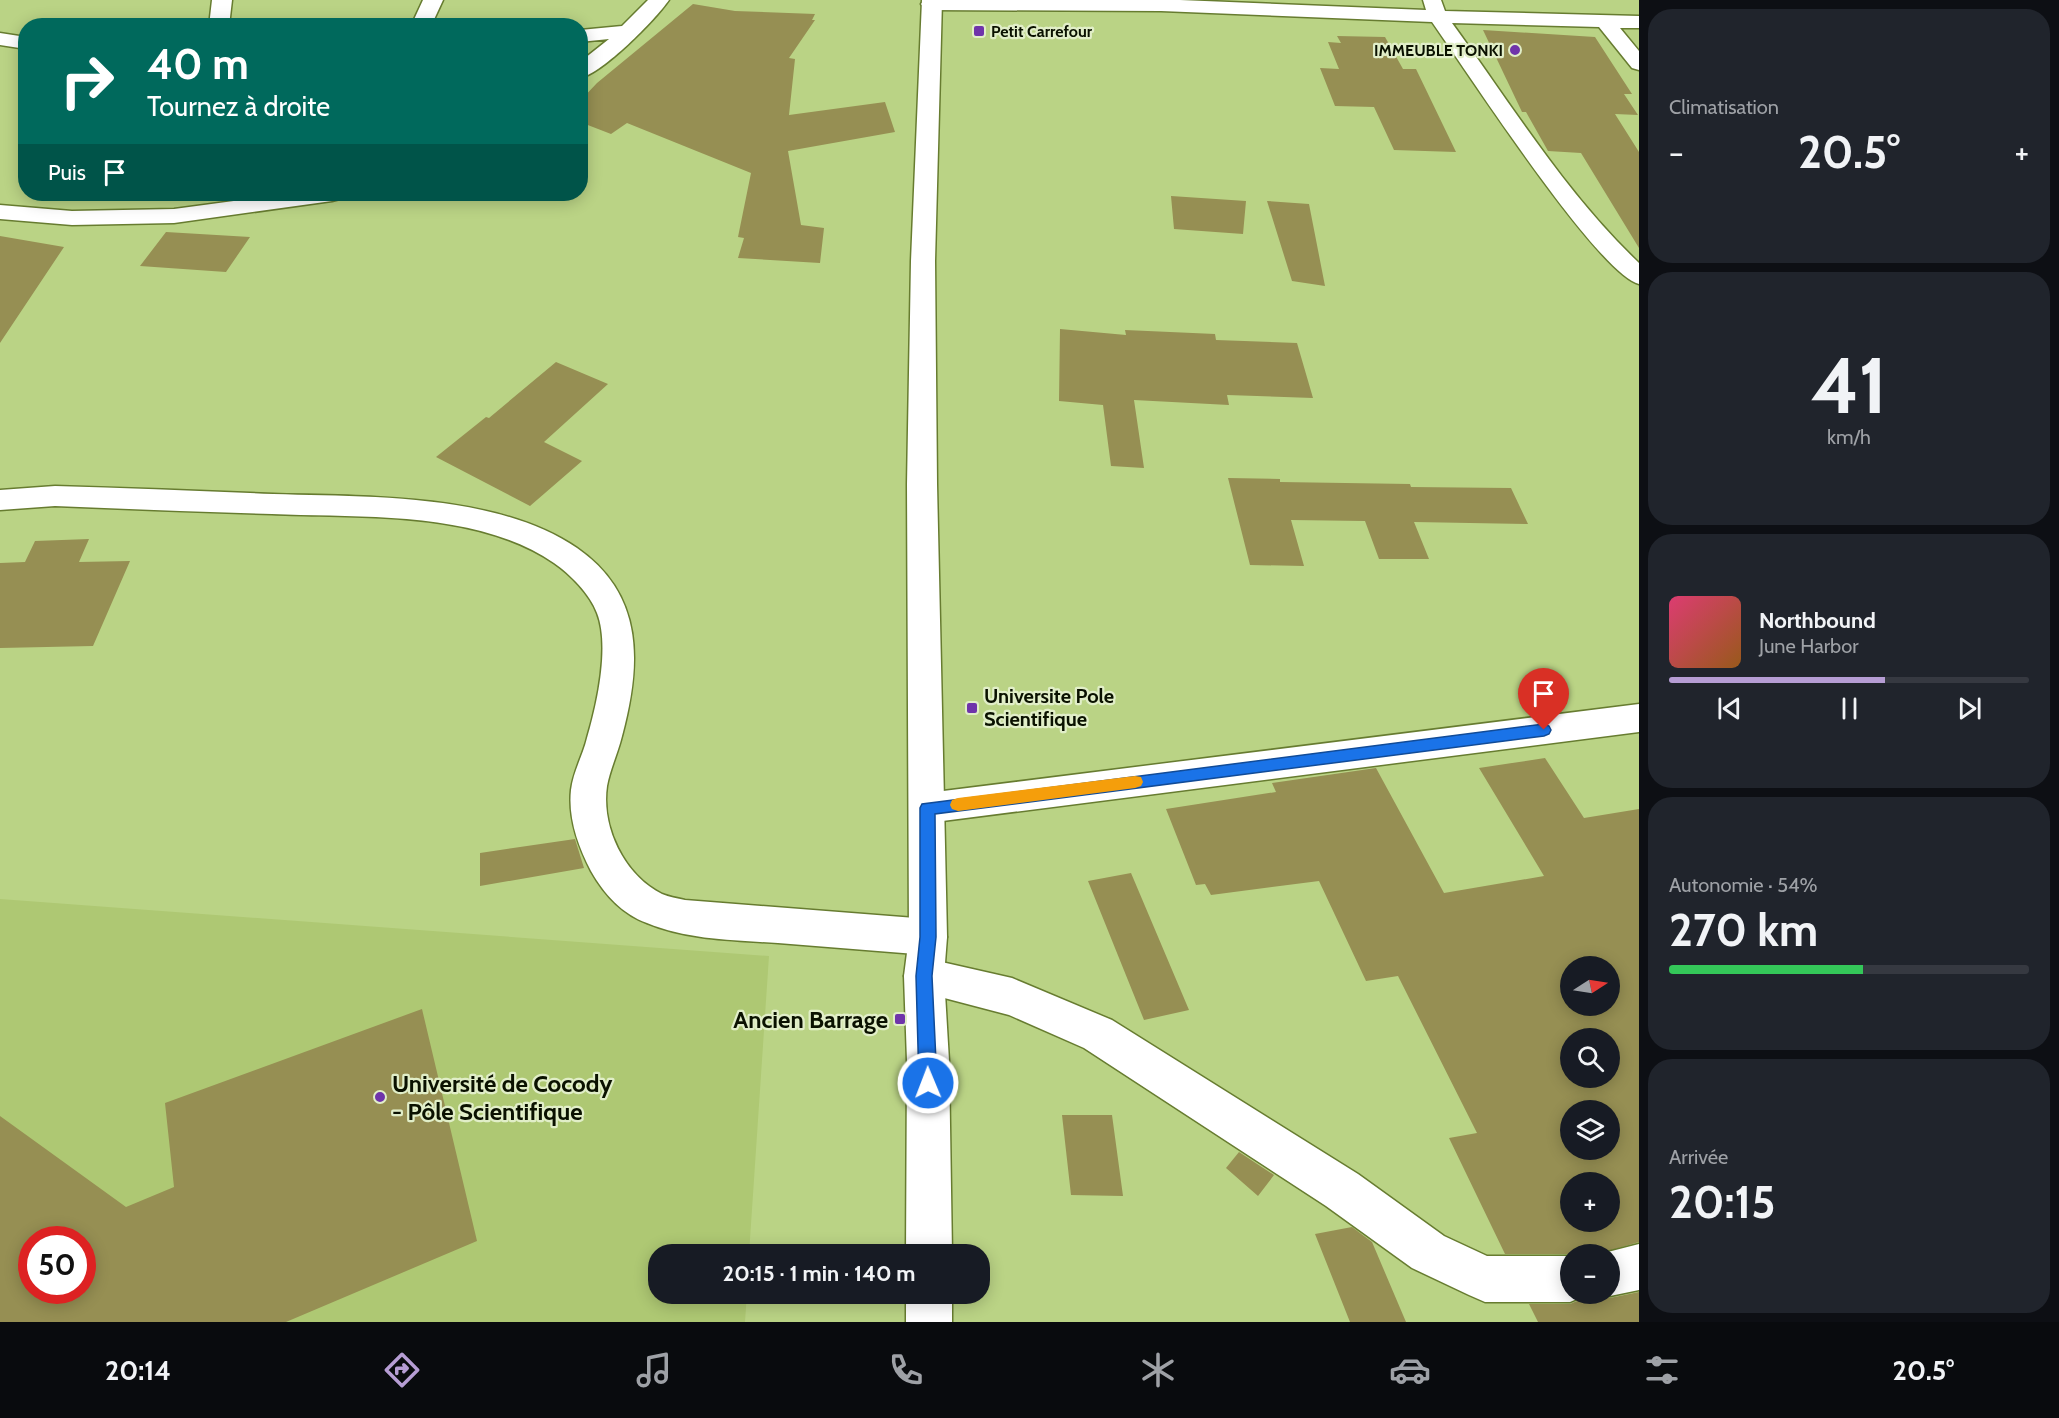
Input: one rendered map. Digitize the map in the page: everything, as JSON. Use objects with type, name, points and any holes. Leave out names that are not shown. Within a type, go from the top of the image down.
[{"type":"street","points":[[220,18],[222,0]]},
{"type":"street","points":[[424,18],[432,0]]},
{"type":"street","points":[[588,66],[613,47],[659,0]]},
{"type":"street","points":[[929,1244],[927,808],[922,484],[923,261],[932,2],[1435,7],[1605,22],[1639,22]]},
{"type":"street","points":[[1435,7],[1565,195],[1598,236],[1639,277]]},
{"type":"street","points":[[1605,22],[1639,64]]},
{"type":"street","points":[[588,35],[626,32]]},
{"type":"street","points":[[0,39],[18,42]]},
{"type":"street","points":[[0,212],[72,218],[174,216],[282,201]]},
{"type":"street","points":[[0,500],[55,496],[409,509],[454,515],[497,525],[549,545],[573,560],[595,582],[613,612],[618,654],[617,665],[613,699],[603,746],[589,789],[590,824],[606,862],[624,886],[649,907],[693,918],[926,957],[1098,1034],[1342,1190],[1428,1252],[1485,1279],[1560,1279]]},
{"type":"street","points":[[927,808],[1639,718]]},
{"type":"street","points":[[1620,1271],[1639,1268]]},
{"type":"street","points":[[929,1304],[929,1322]]},
{"type":"shaded area","name":"Université de Cocody - Pôle Scientifique","points":[[0,899],[769,956],[750,1244],[648,1244],[648,1304],[746,1304],[745,1322],[0,1322]]},
{"type":"building","points":[[693,4],[735,11],[815,14],[812,20],[815,20],[789,58],[795,59],[789,115],[885,102],[895,132],[788,151],[801,225],[824,228],[820,263],[738,258],[744,238],[738,237],[751,173],[627,123],[611,134],[588,125],[588,93]]},
{"type":"building","points":[[1483,30],[1595,37],[1632,94],[1624,94],[1638,115],[1615,114],[1639,152],[1639,248],[1581,153],[1548,151],[1526,112],[1522,112]]},
{"type":"building","points":[[1337,36],[1385,37],[1403,69],[1416,69],[1456,152],[1394,150],[1374,107],[1335,106],[1320,68],[1339,69],[1328,42],[1341,43]]},
{"type":"building","points":[[1171,196],[1246,201],[1243,234],[1174,229]]},
{"type":"building","points":[[1267,201],[1309,204],[1325,286],[1292,281]]},
{"type":"building","points":[[166,232],[250,237],[226,272],[140,266]]},
{"type":"building","points":[[0,236],[64,247],[0,343]]},
{"type":"building","points":[[1060,329],[1126,335],[1125,330],[1215,334],[1216,340],[1297,343],[1313,398],[1227,395],[1229,405],[1134,400],[1144,468],[1111,466],[1103,405],[1059,401]]},
{"type":"building","points":[[556,362],[608,384],[544,442],[582,461],[530,506],[436,457],[486,417],[489,418]]},
{"type":"building","points":[[1228,478],[1280,479],[1280,482],[1410,484],[1411,487],[1511,488],[1528,524],[1414,522],[1429,559],[1379,559],[1365,521],[1291,520],[1304,566],[1250,565]]},
{"type":"building","points":[[89,539],[79,562],[130,561],[93,646],[0,648],[0,563],[25,562],[35,541]]},
{"type":"building","points":[[1545,758],[1584,818],[1639,809],[1639,1242],[1620,1248],[1620,1244],[1560,1244],[1560,1254],[1505,1254],[1449,1138],[1477,1133],[1398,976],[1366,981],[1319,881],[1211,895],[1205,884],[1196,885],[1166,809],[1276,792],[1272,783],[1376,768],[1444,893],[1544,876],[1479,768]]},
{"type":"building","points":[[575,839],[584,868],[480,886],[480,853]]},
{"type":"building","points":[[1131,873],[1189,1010],[1144,1020],[1088,881]]},
{"type":"building","points":[[422,1009],[477,1241],[286,1322],[0,1322],[0,1116],[126,1207],[174,1187],[165,1103]]},
{"type":"building","points":[[1062,1115],[1112,1115],[1123,1196],[1071,1195]]},
{"type":"building","points":[[1239,1152],[1274,1175],[1258,1196],[1226,1168]]},
{"type":"building","points":[[1352,1227],[1372,1242],[1406,1322],[1350,1322],[1315,1234]]},
{"type":"building","points":[[1639,1292],[1639,1322],[1538,1322],[1529,1304],[1620,1304],[1620,1296]]},
{"type":"slow traffic","points":[[958,805],[1135,782]]},
{"type":"place","name":"Petit Carrefour","points":[[979,31]]},
{"type":"place","name":"IMMEUBLE TONKI","points":[[1515,50]]},
{"type":"place","name":"Universite Pole Scientifique","points":[[972,708]]},
{"type":"place","name":"Ancien Barrage","points":[[900,1019]]},
{"type":"place","name":"Université de Cocody - Pôle Scientifique","points":[[380,1097]]},
{"type":"route","points":[[928,1083],[924,976],[928,937],[927,808],[1544,730]]}]
